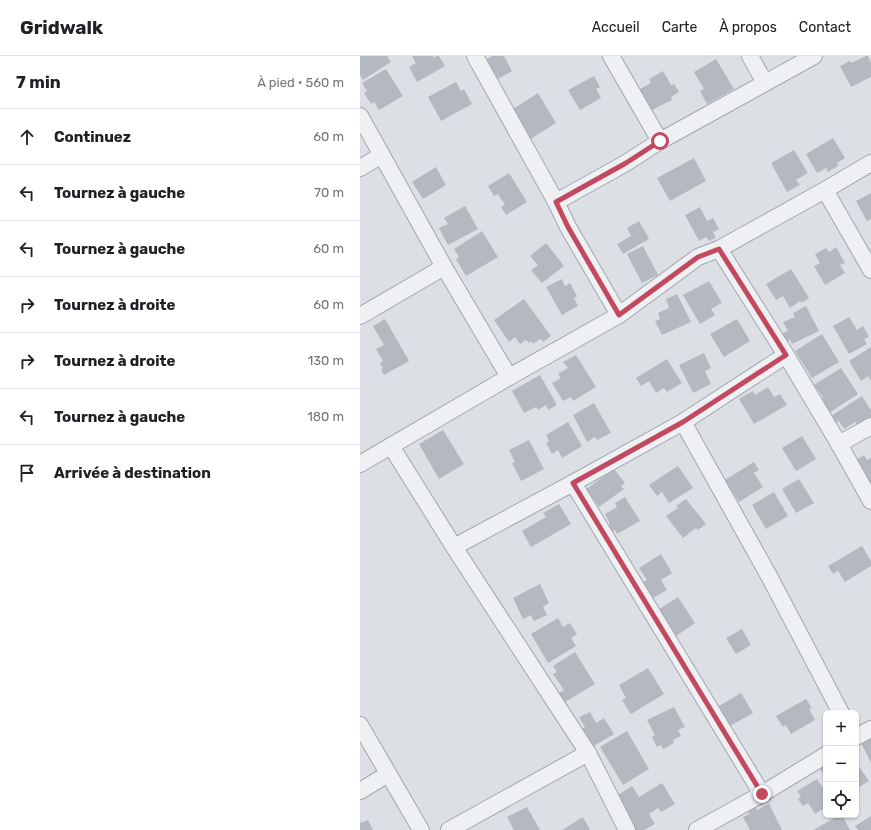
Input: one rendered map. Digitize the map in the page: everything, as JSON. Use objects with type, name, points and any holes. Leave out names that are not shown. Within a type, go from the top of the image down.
[{"type":"street","points":[[475,56],[556,202],[568,227],[619,315]]},
{"type":"street","points":[[611,56],[660,141]]},
{"type":"street","points":[[750,56],[765,83]]},
{"type":"street","points":[[556,202],[626,163],[660,141],[814,56]]},
{"type":"street","points":[[360,116],[444,267],[509,377]]},
{"type":"street","points":[[360,168],[382,155]]},
{"type":"street","points":[[360,464],[619,315],[698,257],[719,249],[871,163]]},
{"type":"street","points":[[824,190],[871,270]]},
{"type":"street","points":[[719,249],[786,355],[871,501]]},
{"type":"street","points":[[360,316],[444,267]]},
{"type":"street","points":[[454,547],[683,422],[786,355]]},
{"type":"street","points":[[683,422],[769,576],[838,710]]},
{"type":"street","points":[[839,444],[871,426]]},
{"type":"street","points":[[391,446],[454,547],[588,753],[627,830]]},
{"type":"street","points":[[573,483],[762,794]]},
{"type":"street","points":[[360,725],[421,830]]},
{"type":"street","points":[[859,735],[871,729]]},
{"type":"street","points":[[450,830],[588,753]]},
{"type":"street","points":[[697,830],[762,794],[823,757]]},
{"type":"street","points":[[360,791],[388,774]]},
{"type":"building","points":[[360,56],[387,56],[391,62],[363,80],[360,75]]},
{"type":"building","points":[[412,56],[433,56],[434,58],[439,56],[445,66],[417,82],[409,67],[416,63]]},
{"type":"building","points":[[492,56],[504,56],[512,71],[498,79],[491,67],[487,69],[482,62]]},
{"type":"building","points":[[868,56],[871,63],[871,77],[851,87],[840,66]]},
{"type":"building","points":[[716,59],[734,89],[707,104],[700,91],[704,89],[694,72]]},
{"type":"building","points":[[386,69],[403,96],[379,110],[374,102],[371,104],[364,93],[367,91],[362,83]]},
{"type":"building","points":[[663,71],[671,85],[674,84],[679,92],[671,97],[672,100],[652,110],[640,89],[651,83],[649,79]]},
{"type":"building","points":[[594,76],[600,87],[596,89],[601,98],[580,110],[568,90]]},
{"type":"building","points":[[456,82],[461,91],[464,89],[472,104],[441,121],[428,97]]},
{"type":"building","points":[[538,93],[556,123],[526,142],[521,133],[526,129],[513,109]]},
{"type":"building","points":[[833,138],[845,158],[837,163],[839,165],[828,172],[826,168],[817,173],[806,154]]},
{"type":"building","points":[[794,150],[808,173],[796,180],[800,185],[787,192],[771,163]]},
{"type":"building","points":[[694,158],[706,181],[670,201],[657,178]]},
{"type":"building","points":[[436,167],[446,185],[423,199],[412,182]]},
{"type":"building","points":[[509,173],[527,202],[506,215],[501,207],[505,205],[498,194],[494,196],[488,186]]},
{"type":"building","points":[[871,193],[871,219],[867,221],[856,201]]},
{"type":"building","points":[[465,206],[478,229],[448,245],[439,228],[448,224],[444,218]]},
{"type":"building","points":[[700,207],[707,221],[713,218],[719,229],[713,232],[716,238],[709,241],[706,237],[699,241],[685,215]]},
{"type":"building","points":[[639,221],[649,239],[623,254],[617,244],[631,236],[627,228]]},
{"type":"building","points":[[482,231],[498,257],[466,276],[456,259],[459,257],[454,249]]},
{"type":"building","points":[[546,243],[564,266],[542,283],[531,270],[538,265],[530,256]]},
{"type":"building","points":[[643,246],[658,275],[642,283],[627,254]]},
{"type":"building","points":[[836,247],[845,263],[840,265],[845,273],[825,285],[814,266],[820,263],[815,254],[826,248],[829,252]]},
{"type":"building","points":[[791,269],[809,298],[801,303],[800,301],[790,308],[783,296],[776,300],[766,284]]},
{"type":"building","points":[[562,279],[565,286],[570,283],[577,296],[574,298],[578,306],[562,315],[546,287]]},
{"type":"building","points":[[709,281],[722,303],[711,309],[715,315],[700,324],[683,295]]},
{"type":"building","points":[[677,294],[691,322],[662,335],[655,321],[660,319],[658,313],[669,308],[666,299]]},
{"type":"building","points":[[524,299],[551,336],[543,342],[540,339],[533,344],[532,341],[529,343],[526,340],[520,344],[515,337],[509,342],[494,320]]},
{"type":"building","points":[[806,306],[819,331],[792,344],[790,340],[785,342],[781,334],[788,331],[783,322],[795,317],[793,313]]},
{"type":"building","points":[[849,317],[857,330],[863,326],[869,337],[864,339],[867,344],[849,354],[833,326]]},
{"type":"building","points":[[385,319],[409,361],[384,375],[381,370],[383,368],[380,363],[383,361],[376,349],[384,345],[373,326]]},
{"type":"building","points":[[737,319],[750,341],[724,357],[710,334]]},
{"type":"building","points":[[822,334],[839,362],[812,378],[795,351]]},
{"type":"building","points":[[871,347],[871,381],[868,376],[861,381],[849,361]]},
{"type":"building","points":[[704,353],[711,368],[705,371],[711,384],[693,393],[679,365]]},
{"type":"building","points":[[576,355],[596,387],[573,401],[571,397],[563,401],[552,383],[561,378],[558,374],[568,368],[563,362]]},
{"type":"building","points":[[667,359],[682,383],[667,392],[664,388],[656,393],[649,381],[641,386],[636,378]]},
{"type":"building","points":[[841,368],[858,394],[829,413],[820,399],[823,397],[814,385]]},
{"type":"building","points":[[540,375],[557,405],[548,410],[546,405],[538,410],[536,407],[524,413],[512,391]]},
{"type":"building","points":[[768,387],[774,397],[780,394],[787,405],[754,424],[739,399],[753,391],[755,395]]},
{"type":"building","points":[[862,396],[871,410],[871,417],[858,426],[855,422],[844,429],[839,421],[836,423],[831,416]]},
{"type":"building","points":[[594,403],[611,433],[597,440],[595,437],[587,442],[573,415]]},
{"type":"building","points":[[568,422],[582,446],[562,458],[558,450],[552,454],[546,443],[549,441],[546,435]]},
{"type":"building","points":[[443,430],[464,464],[439,479],[419,444]]},
{"type":"building","points":[[802,436],[816,459],[796,471],[782,448]]},
{"type":"building","points":[[529,440],[544,469],[521,481],[512,463],[515,462],[509,450]]},
{"type":"building","points":[[864,455],[867,460],[871,458],[871,486],[864,480],[867,478],[856,460]]},
{"type":"building","points":[[754,462],[759,470],[754,473],[763,487],[739,502],[725,480]]},
{"type":"building","points":[[678,466],[693,488],[669,503],[662,492],[657,496],[649,485]]},
{"type":"building","points":[[614,469],[625,483],[621,486],[624,489],[599,507],[586,489]]},
{"type":"building","points":[[799,479],[814,503],[796,513],[782,489]]},
{"type":"building","points":[[774,492],[788,516],[766,529],[752,505]]},
{"type":"building","points":[[625,497],[640,521],[617,534],[615,530],[607,535],[603,528],[610,524],[605,514],[617,507],[615,503]]},
{"type":"building","points":[[686,499],[706,524],[698,530],[696,528],[683,538],[666,516],[678,508],[676,506]]},
{"type":"building","points":[[559,504],[571,524],[531,547],[522,531],[546,517],[543,513]]},
{"type":"building","points":[[862,546],[871,561],[871,566],[845,582],[838,571],[833,574],[828,566]]},
{"type":"building","points":[[661,554],[672,573],[661,580],[667,590],[653,598],[643,582],[647,580],[639,568]]},
{"type":"building","points":[[540,584],[549,603],[543,607],[547,615],[534,621],[531,615],[523,619],[513,598]]},
{"type":"building","points":[[678,597],[695,623],[676,636],[658,610]]},
{"type":"building","points":[[558,618],[563,627],[570,623],[577,634],[571,638],[576,646],[548,663],[531,634]]},
{"type":"building","points":[[742,629],[751,645],[736,654],[726,638]]},
{"type":"building","points":[[575,652],[595,684],[565,702],[559,693],[564,690],[553,674],[557,672],[553,666]]},
{"type":"building","points":[[648,668],[664,694],[631,714],[622,700],[626,698],[619,685]]},
{"type":"building","points":[[741,693],[753,713],[730,726],[714,709]]},
{"type":"building","points":[[806,699],[812,708],[809,709],[815,720],[791,734],[786,725],[783,727],[776,716]]},
{"type":"building","points":[[674,707],[685,727],[678,730],[681,736],[673,740],[674,743],[663,749],[661,745],[657,747],[652,737],[655,735],[647,720]]},
{"type":"building","points":[[590,712],[596,723],[604,718],[614,734],[592,747],[582,729],[585,727],[579,717]]},
{"type":"building","points":[[627,731],[649,769],[623,785],[600,747]]},
{"type":"building","points":[[871,738],[871,763],[861,743]]},
{"type":"building","points":[[859,766],[869,781],[859,787]]},
{"type":"building","points":[[817,779],[823,788],[823,809],[815,814],[808,803],[803,806],[798,799],[801,797],[797,791]]},
{"type":"building","points":[[662,783],[675,804],[661,812],[658,808],[649,814],[655,824],[644,830],[636,830],[615,797],[632,786],[639,797]]},
{"type":"building","points":[[755,804],[757,810],[769,804],[782,830],[750,830],[743,817],[749,814],[747,808]]},
{"type":"building","points":[[527,807],[540,830],[514,830],[507,817]]},
{"type":"building","points":[[871,816],[871,830],[858,830],[855,826]]},
{"type":"building","points":[[583,817],[590,830],[562,830]]},
{"type":"building","points":[[835,818],[844,818],[850,830],[813,830]]},
{"type":"building","points":[[368,820],[373,830],[360,830],[360,821],[361,823]]},
{"type":"route","points":[[660,141],[626,163],[556,202],[568,227],[619,315],[698,257],[719,249],[786,355],[683,422],[573,483],[762,794]]}]
